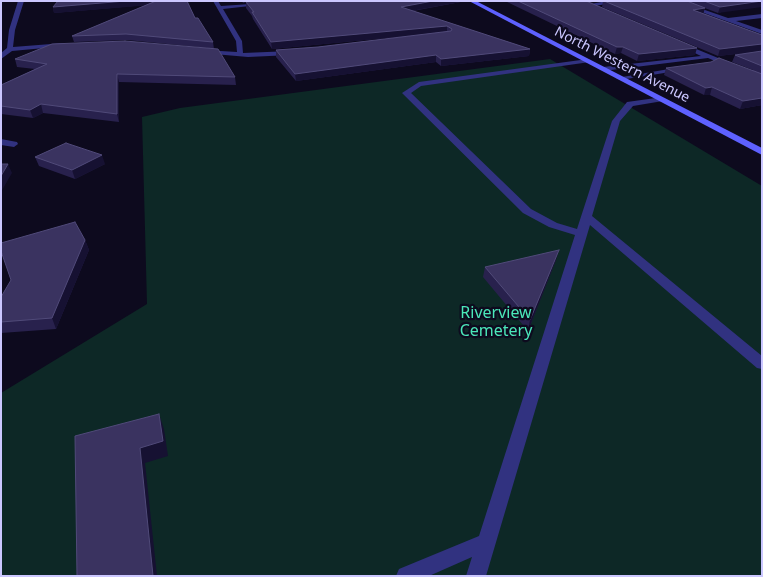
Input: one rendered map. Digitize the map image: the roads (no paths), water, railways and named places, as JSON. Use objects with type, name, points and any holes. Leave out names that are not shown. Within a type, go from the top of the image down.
[{"type":"main road","name":"North Western Avenue","points":[[472,1],[762,152]]},
{"type":"street","points":[[10,49],[9,31],[21,1]]},
{"type":"street","points":[[216,1],[239,41],[240,55]]},
{"type":"street","points":[[220,8],[294,1]]},
{"type":"street","points":[[605,12],[588,5],[623,1]]},
{"type":"street","points":[[674,1],[762,32]]},
{"type":"street","points":[[726,20],[762,16]]},
{"type":"street","points":[[674,42],[762,79]]},
{"type":"street","points":[[1,57],[10,49],[67,45]]},
{"type":"street","points":[[194,51],[240,55],[301,52]]},
{"type":"street","points":[[603,69],[696,57],[717,60],[735,58]]},
{"type":"street","points":[[698,67],[708,65],[717,60]]},
{"type":"street","points":[[581,233],[553,225],[527,211],[406,93],[419,84],[588,61]]},
{"type":"street","points":[[620,78],[688,68]]},
{"type":"street","points":[[476,576],[616,121],[630,104],[660,99]]},
{"type":"street","points":[[1,142],[14,144]]},
{"type":"street","points":[[586,216],[762,364]]},
{"type":"street","points":[[406,576],[486,542]]},
{"type":"park label","name":"Riverview Cemetery","points":[[496,322]]}]
